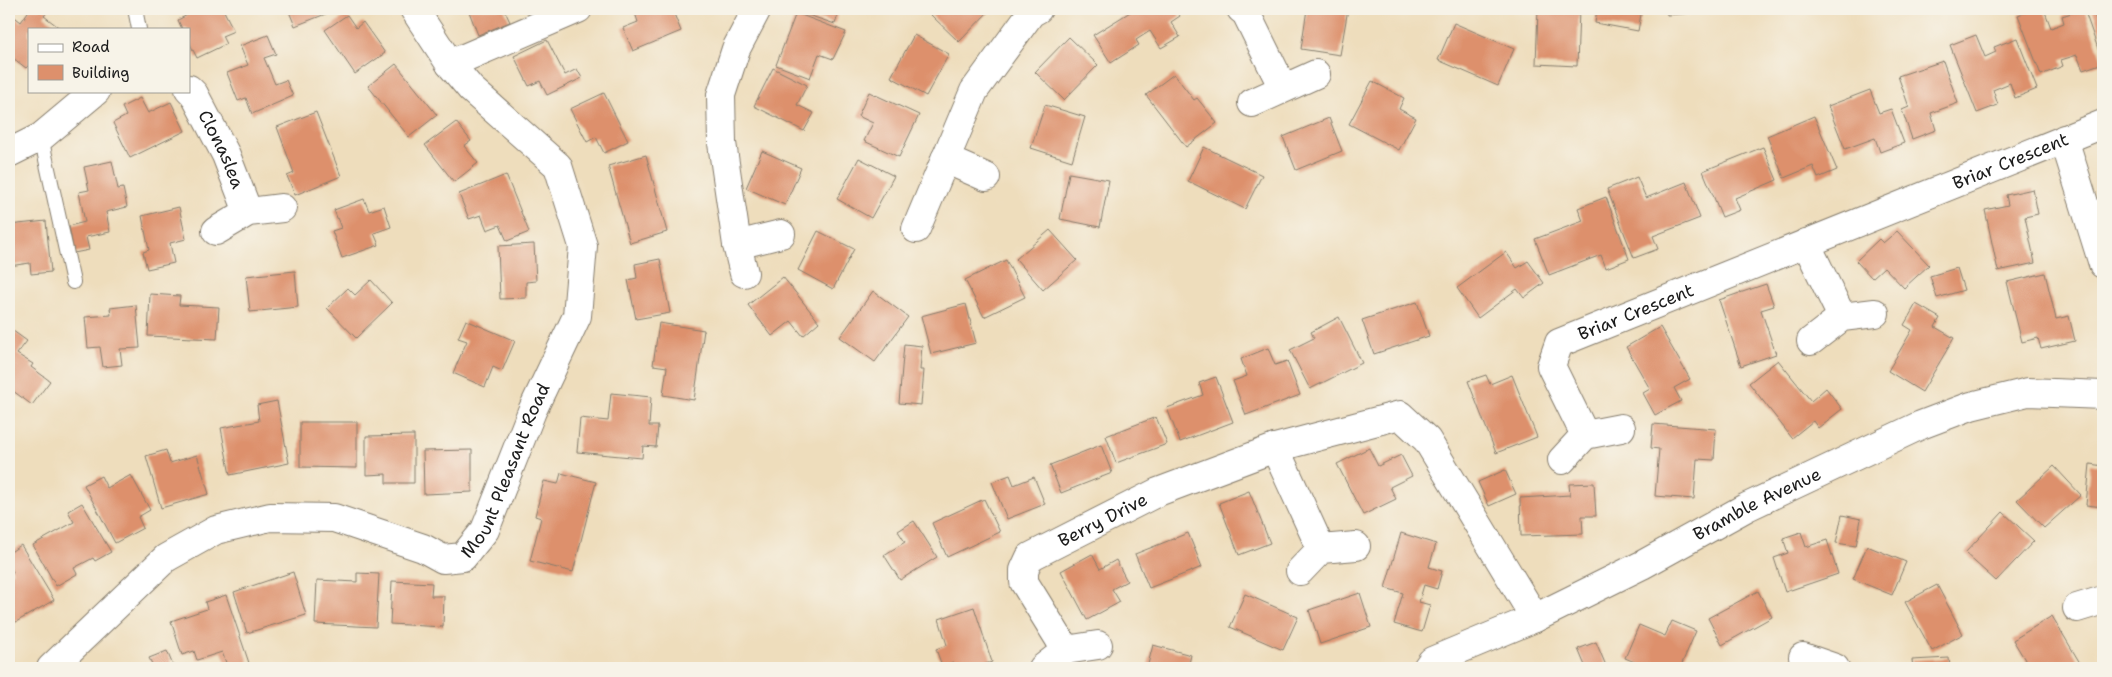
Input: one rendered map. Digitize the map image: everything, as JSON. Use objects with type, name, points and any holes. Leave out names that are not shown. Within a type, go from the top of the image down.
[{"type":"street","name":"Mount Pleasant Road","points":[[51,668],[166,558],[216,530],[270,518],[334,518],[423,548],[443,559],[463,557],[486,530],[532,411],[577,316],[583,246],[558,166],[471,89],[450,64],[414,9]]},
{"type":"street","points":[[450,64],[578,9]]},
{"type":"street","points":[[744,273],[737,245],[722,142],[721,95],[736,49],[757,9]]},
{"type":"street","points":[[916,229],[974,91],[1031,13],[1038,9]]},
{"type":"street","points":[[1247,10],[1284,88]]},
{"type":"street","points":[[1252,103],[1316,74]]},
{"type":"street","name":"Clonaslea","points":[[190,90],[194,94],[226,155],[248,212]]},
{"type":"street","points":[[9,152],[42,137],[95,92]]},
{"type":"street","name":"Briar Crescent","points":[[1585,436],[1551,366],[1559,343],[2103,124]]},
{"type":"street","points":[[2064,139],[2103,264]]},
{"type":"street","points":[[945,160],[986,177]]},
{"type":"street","points":[[216,231],[248,212],[282,208]]},
{"type":"street","points":[[737,245],[781,234]]},
{"type":"street","points":[[1806,243],[1842,317]]},
{"type":"street","points":[[1811,341],[1842,317],[1875,314]]},
{"type":"street","name":"Bramble Avenue","points":[[1427,668],[1432,661],[1535,618],[1642,565],[1747,507],[1921,425],[1971,406],[2028,392],[2103,395]]},
{"type":"street","name":"Berry Drive","points":[[1066,650],[1024,582],[1024,570],[1030,557],[1158,492],[1275,448],[1400,415],[1427,440],[1535,618]]},
{"type":"street","points":[[1562,460],[1585,436],[1621,428]]},
{"type":"street","points":[[1275,448],[1321,549]]},
{"type":"street","points":[[1300,571],[1321,549],[1356,546]]},
{"type":"street","points":[[2078,608],[2103,600]]},
{"type":"street","points":[[1043,668],[1066,650],[1098,645]]},
{"type":"street","points":[[1803,657],[1835,668]]},
{"type":"lane","points":[[135,9],[139,28]]},
{"type":"lane","points":[[42,137],[73,282]]},
{"type":"building","points":[[30,9],[44,9],[48,11],[44,16],[60,28],[28,28],[28,66],[26,68],[9,55],[9,39],[11,35],[9,33],[9,16],[11,14],[21,22]]},
{"type":"building","points":[[186,9],[223,9],[234,31],[222,36],[226,44],[197,58],[190,44],[190,28],[182,28],[178,20],[189,14]]},
{"type":"building","points":[[288,9],[326,9],[328,13],[295,26]]},
{"type":"building","points":[[468,9],[504,9],[510,22],[478,35]]},
{"type":"building","points":[[645,9],[672,9],[681,31],[633,51],[623,28],[638,22],[635,13]]},
{"type":"building","points":[[800,9],[840,9],[835,24],[799,12]]},
{"type":"building","points":[[936,9],[991,9],[959,42],[931,15]]},
{"type":"building","points":[[1135,9],[1176,9],[1180,16],[1171,22],[1180,37],[1161,48],[1150,31],[1136,40],[1139,45],[1111,63],[1093,35]]},
{"type":"building","points":[[1307,9],[1348,9],[1340,55],[1301,49]]},
{"type":"building","points":[[1538,9],[1579,10],[1577,66],[1536,64]]},
{"type":"building","points":[[1597,9],[1642,9],[1638,31],[1595,23]]},
{"type":"building","points":[[1666,9],[1695,9],[1695,13],[1667,15]]},
{"type":"building","points":[[2035,9],[2044,9],[2051,28],[2064,23],[2062,16],[2084,9],[2103,63],[2083,70],[2077,55],[2061,60],[2063,66],[2041,75],[2018,15]]},
{"type":"building","points":[[2092,9],[2103,9],[2103,36]]},
{"type":"building","points":[[796,13],[846,32],[833,59],[819,54],[810,78],[776,65]]},
{"type":"building","points":[[347,15],[356,28],[363,22],[385,53],[355,74],[325,30]]},
{"type":"building","points":[[1454,23],[1514,49],[1498,86],[1438,60]]},
{"type":"building","points":[[268,35],[276,54],[264,58],[275,84],[286,80],[293,96],[252,114],[246,98],[238,101],[227,73],[248,65],[240,46]]},
{"type":"building","points":[[914,35],[949,54],[926,96],[891,77]]},
{"type":"building","points":[[1976,35],[1985,57],[1996,52],[1994,47],[2017,38],[2037,89],[2015,98],[2010,83],[1993,90],[1998,105],[1977,113],[1950,45]]},
{"type":"building","points":[[1069,37],[1098,65],[1064,100],[1035,72]]},
{"type":"building","points":[[547,40],[565,75],[577,69],[582,78],[547,95],[540,81],[529,86],[514,56]]},
{"type":"building","points":[[1943,61],[1958,103],[1931,113],[1936,130],[1912,139],[1902,110],[1909,107],[1898,76]]},
{"type":"building","points":[[396,64],[437,115],[409,137],[368,86]]},
{"type":"building","points":[[773,68],[807,85],[797,105],[814,113],[804,131],[754,106]]},
{"type":"building","points":[[1174,74],[1194,100],[1197,98],[1217,123],[1186,147],[1146,95]]},
{"type":"building","points":[[1372,81],[1404,98],[1399,109],[1416,118],[1399,150],[1349,124]]},
{"type":"building","points":[[1870,90],[1879,113],[1891,109],[1904,143],[1880,152],[1875,138],[1845,149],[1828,106]]},
{"type":"building","points":[[869,92],[919,115],[899,157],[864,141],[873,123],[858,116]]},
{"type":"building","points":[[604,93],[628,141],[604,153],[596,137],[587,142],[570,109]]},
{"type":"building","points":[[140,98],[148,113],[171,102],[185,131],[130,158],[113,123],[126,116],[122,107]]},
{"type":"building","points":[[1045,105],[1085,117],[1072,161],[1031,148]]},
{"type":"building","points":[[316,112],[341,176],[295,195],[287,176],[294,173],[277,127]]},
{"type":"building","points":[[1814,116],[1837,170],[1818,178],[1813,166],[1784,178],[1767,136]]},
{"type":"building","points":[[1329,118],[1342,151],[1296,170],[1283,137]]},
{"type":"building","points":[[456,122],[471,141],[464,146],[478,163],[454,182],[425,145]]},
{"type":"building","points":[[1204,147],[1262,175],[1245,209],[1188,181]]},
{"type":"building","points":[[1763,147],[1777,180],[1735,198],[1740,210],[1722,217],[1703,171]]},
{"type":"building","points":[[762,151],[801,168],[785,205],[746,188]]},
{"type":"building","points":[[646,155],[667,232],[630,243],[608,166]]},
{"type":"building","points":[[859,158],[894,176],[871,218],[837,199]]},
{"type":"building","points":[[112,161],[118,189],[123,188],[127,207],[106,212],[110,232],[86,237],[89,250],[74,253],[69,226],[85,222],[79,192],[89,190],[84,167]]},
{"type":"building","points":[[1069,173],[1109,180],[1100,227],[1060,219]]},
{"type":"building","points":[[506,175],[529,232],[507,241],[500,225],[487,230],[481,215],[469,219],[459,194]]},
{"type":"building","points":[[1637,177],[1646,198],[1686,182],[1700,218],[1653,236],[1658,249],[1634,258],[1607,189]]},
{"type":"building","points":[[2033,189],[2038,214],[2025,217],[2035,263],[1998,271],[1985,210],[2008,205],[2006,195]]},
{"type":"building","points":[[1606,197],[1629,259],[1606,268],[1601,255],[1549,275],[1535,239],[1583,221],[1578,208]]},
{"type":"building","points":[[364,199],[369,211],[384,206],[391,227],[374,233],[379,245],[342,258],[332,231],[341,228],[334,210]]},
{"type":"building","points":[[179,207],[186,239],[170,243],[174,263],[147,269],[143,252],[149,250],[142,216]]},
{"type":"building","points":[[46,221],[51,272],[31,274],[30,263],[9,266],[9,225]]},
{"type":"building","points":[[1050,230],[1077,260],[1043,290],[1016,259]]},
{"type":"building","points":[[818,231],[854,249],[833,289],[798,270]]},
{"type":"building","points":[[1897,231],[1929,265],[1904,288],[1884,267],[1872,278],[1856,261],[1879,239],[1883,243]]},
{"type":"building","points":[[534,244],[536,281],[526,282],[526,298],[500,299],[498,246]]},
{"type":"building","points":[[1506,252],[1517,268],[1528,261],[1544,283],[1524,298],[1517,289],[1478,318],[1457,288]]},
{"type":"building","points":[[660,259],[670,313],[636,319],[628,280],[637,278],[635,264]]},
{"type":"building","points":[[1006,260],[1025,297],[984,317],[965,280]]},
{"type":"building","points":[[1957,268],[1964,290],[1937,298],[1930,276]]},
{"type":"building","points":[[295,271],[298,307],[250,312],[246,276]]},
{"type":"building","points":[[2045,273],[2056,319],[2069,316],[2075,341],[2041,349],[2038,338],[2022,342],[2007,282]]},
{"type":"building","points":[[783,277],[819,322],[803,336],[791,321],[772,336],[748,305]]},
{"type":"building","points":[[371,280],[392,303],[356,338],[327,308],[348,288],[355,295]]},
{"type":"building","points":[[1766,284],[1774,306],[1761,310],[1776,354],[1741,366],[1719,300]]},
{"type":"building","points":[[873,291],[908,317],[875,362],[840,337]]},
{"type":"building","points":[[150,294],[180,296],[179,305],[219,307],[217,339],[148,336]]},
{"type":"building","points":[[1417,302],[1429,336],[1374,354],[1362,320]]},
{"type":"building","points":[[966,304],[976,343],[931,354],[921,316]]},
{"type":"building","points":[[1916,304],[1940,318],[1935,327],[1954,338],[1922,392],[1888,371],[1912,330],[1904,325]]},
{"type":"building","points":[[136,305],[140,348],[120,349],[122,365],[103,367],[100,347],[88,348],[85,317],[111,315],[110,308]]},
{"type":"building","points":[[1339,317],[1362,363],[1310,389],[1290,350],[1314,338],[1311,332]]},
{"type":"building","points":[[466,320],[515,341],[502,371],[493,367],[485,387],[453,373],[467,341],[458,338]]},
{"type":"building","points":[[659,323],[704,330],[694,400],[663,395],[667,367],[653,365]]},
{"type":"building","points":[[1660,327],[1690,379],[1674,388],[1681,401],[1655,415],[1643,393],[1650,389],[1626,347]]},
{"type":"building","points":[[9,328],[27,341],[17,354],[33,364],[31,367],[50,381],[32,405],[9,388]]},
{"type":"building","points":[[904,344],[922,346],[920,370],[924,370],[921,405],[899,403]]},
{"type":"building","points":[[1268,348],[1275,365],[1287,361],[1300,395],[1246,415],[1233,381],[1247,376],[1241,359]]},
{"type":"building","points":[[1778,360],[1811,401],[1826,388],[1842,409],[1818,428],[1813,421],[1792,438],[1749,383]]},
{"type":"building","points":[[1486,375],[1490,384],[1512,375],[1537,437],[1496,453],[1468,381]]},
{"type":"building","points":[[1216,377],[1233,422],[1180,442],[1167,408],[1203,395],[1199,383]]},
{"type":"building","points":[[611,393],[651,397],[649,426],[658,426],[656,447],[643,446],[642,458],[577,452],[580,418],[608,421]]},
{"type":"building","points":[[277,401],[289,463],[230,475],[221,428],[259,421],[257,405]]},
{"type":"building","points":[[1156,417],[1167,444],[1116,463],[1106,436]]},
{"type":"building","points":[[300,422],[357,422],[357,468],[300,467]]},
{"type":"building","points":[[1653,424],[1716,429],[1714,460],[1697,459],[1694,499],[1655,496],[1659,449],[1651,448]]},
{"type":"building","points":[[414,435],[414,483],[386,483],[386,474],[366,475],[366,436]]},
{"type":"building","points":[[1101,445],[1112,473],[1061,493],[1050,465]]},
{"type":"building","points":[[1369,448],[1378,466],[1401,455],[1412,476],[1390,487],[1396,499],[1363,515],[1337,464]]},
{"type":"building","points":[[166,450],[170,463],[197,455],[209,494],[161,508],[146,456]]},
{"type":"building","points":[[472,450],[472,492],[424,494],[423,451]]},
{"type":"building","points":[[2090,464],[2103,466],[2103,507],[2086,505]]},
{"type":"building","points":[[2054,466],[2081,495],[2044,528],[2017,500]]},
{"type":"building","points":[[1505,470],[1516,494],[1489,506],[1478,482]]},
{"type":"building","points":[[561,473],[596,482],[573,572],[530,561],[541,518],[535,516],[544,481],[558,484]]},
{"type":"building","points":[[131,475],[150,510],[138,517],[143,528],[115,543],[84,485],[101,476],[107,488]]},
{"type":"building","points":[[1010,475],[1014,485],[1034,477],[1045,504],[1007,519],[992,482]]},
{"type":"building","points":[[1594,483],[1596,516],[1582,516],[1583,534],[1521,536],[1520,498],[1570,495],[1569,484]]},
{"type":"building","points":[[1249,491],[1270,543],[1239,555],[1219,503]]},
{"type":"building","points":[[984,499],[1000,532],[947,557],[932,523]]},
{"type":"building","points":[[82,503],[111,552],[95,561],[93,558],[74,568],[77,574],[56,586],[33,545],[74,522],[68,511]]},
{"type":"building","points":[[2003,512],[2034,541],[1996,581],[1965,553]]},
{"type":"building","points":[[1842,515],[1861,519],[1856,546],[1836,543]]},
{"type":"building","points":[[914,521],[937,557],[900,580],[884,555],[905,542],[898,531]]},
{"type":"building","points":[[1801,532],[1806,547],[1827,540],[1838,574],[1785,592],[1774,558],[1788,553],[1783,538]]},
{"type":"building","points":[[1188,533],[1202,567],[1149,588],[1135,554]]},
{"type":"building","points":[[1401,533],[1436,544],[1429,567],[1442,571],[1437,589],[1424,585],[1419,602],[1430,605],[1422,632],[1394,624],[1403,593],[1385,588]]},
{"type":"building","points":[[21,545],[54,600],[9,626],[9,575],[13,572],[9,564],[9,553]]},
{"type":"building","points":[[1867,546],[1906,562],[1892,595],[1853,579]]},
{"type":"building","points":[[1092,554],[1100,569],[1116,560],[1127,581],[1112,589],[1120,602],[1087,620],[1061,571]]},
{"type":"building","points":[[293,572],[306,615],[247,633],[234,592]]},
{"type":"building","points":[[357,573],[379,574],[376,627],[315,624],[317,580],[357,582]]},
{"type":"building","points":[[392,581],[432,583],[431,596],[444,596],[443,627],[390,624]]},
{"type":"building","points":[[1937,585],[1963,634],[1932,651],[1905,602]]},
{"type":"building","points":[[1758,591],[1772,617],[1722,645],[1708,618]]},
{"type":"building","points":[[1360,593],[1371,627],[1320,644],[1309,610]]},
{"type":"building","points":[[1245,594],[1298,617],[1283,650],[1230,627]]},
{"type":"building","points":[[226,595],[249,663],[228,668],[222,652],[197,660],[194,651],[182,655],[171,621],[207,609],[205,602]]},
{"type":"building","points":[[974,607],[992,662],[973,668],[956,668],[953,662],[942,666],[936,649],[947,645],[939,619]]},
{"type":"building","points":[[2052,616],[2083,668],[2030,668],[2013,640]]},
{"type":"building","points":[[1672,621],[1696,631],[1680,668],[1649,668],[1625,658],[1639,625],[1665,636]]},
{"type":"building","points":[[1596,642],[1607,668],[1586,668],[1578,649]]},
{"type":"building","points":[[1153,645],[1191,655],[1188,668],[1147,668]]},
{"type":"building","points":[[167,651],[174,668],[141,668],[152,664],[149,658]]},
{"type":"building","points":[[1949,658],[1950,668],[1913,668],[1912,660]]}]
